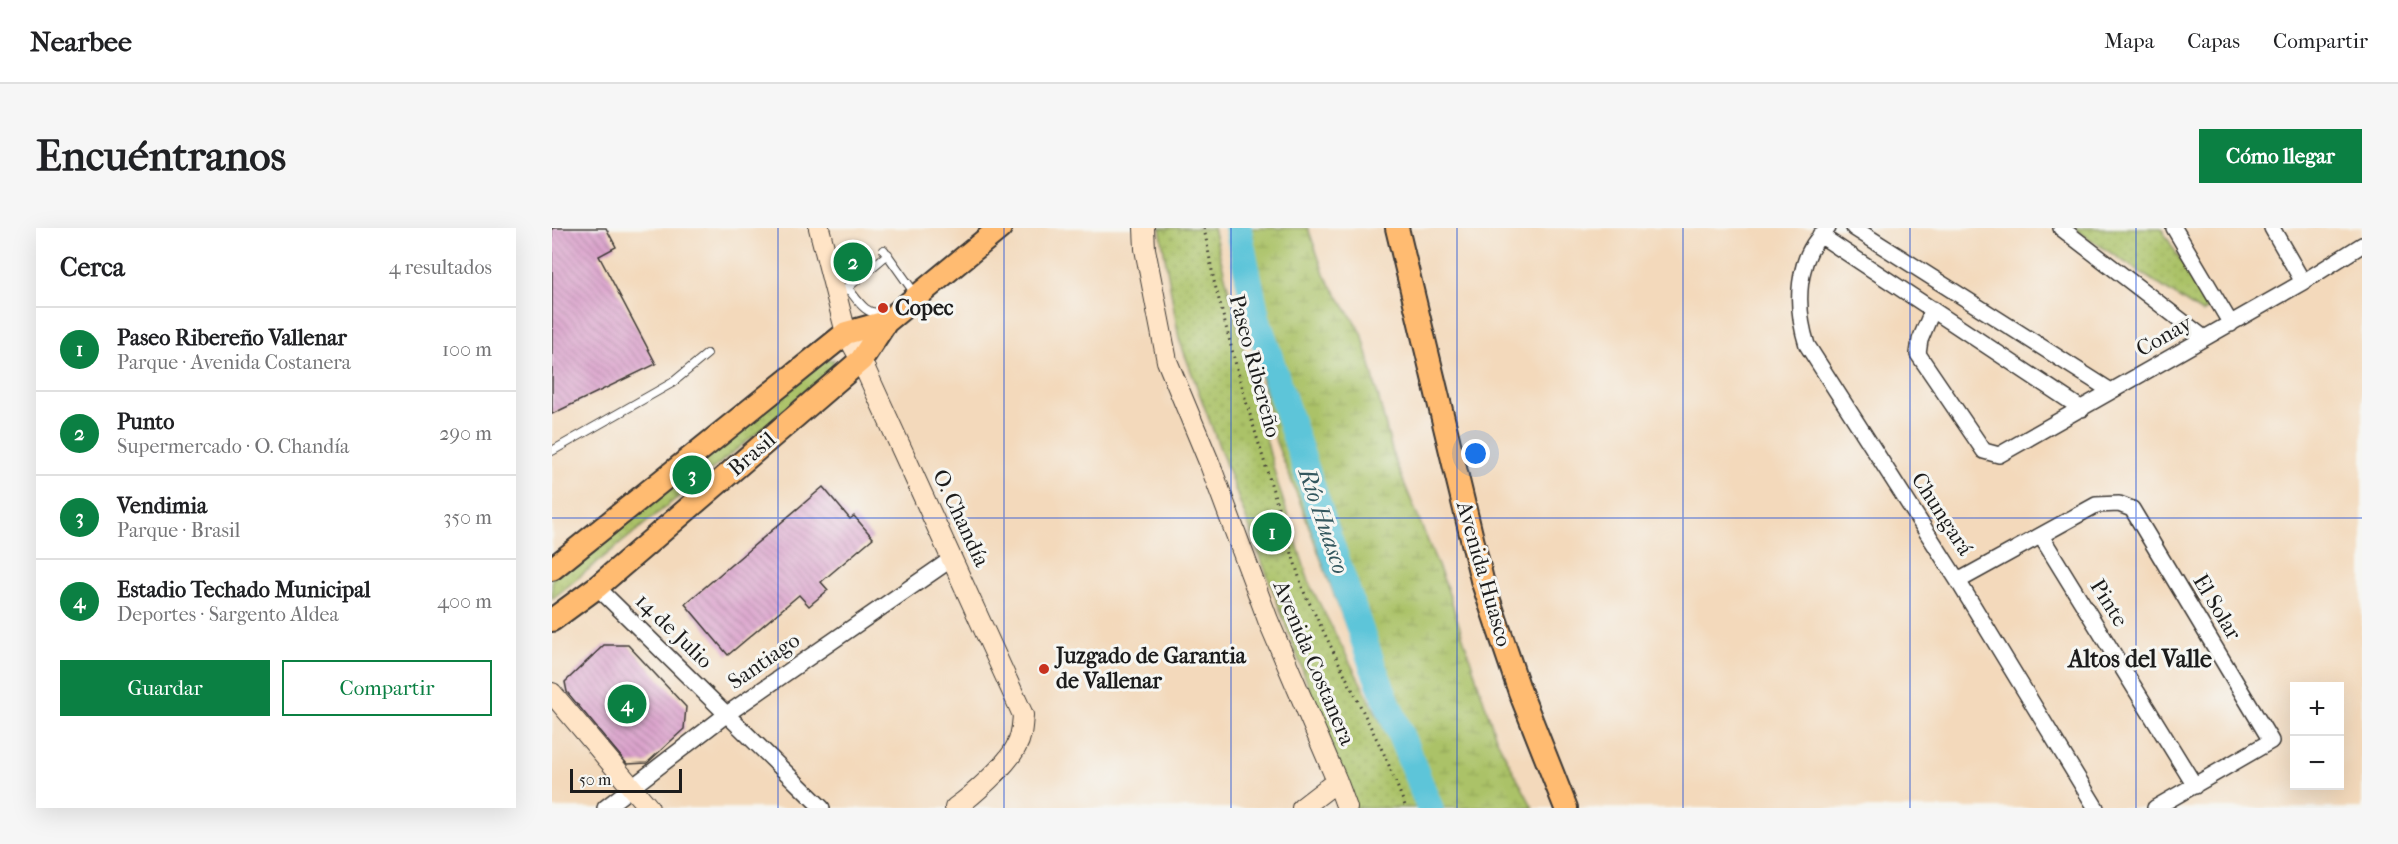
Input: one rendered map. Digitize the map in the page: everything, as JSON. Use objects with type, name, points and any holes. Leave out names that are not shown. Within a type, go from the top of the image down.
[{"type":"main road","name":"O. Chandía","points":[[819,228],[842,292],[846,333],[861,360],[953,558],[1023,715],[1022,733],[1016,749],[975,794],[955,808]]},
{"type":"main road","name":"Brasil","points":[[552,569],[846,333],[901,303],[1000,228]]},
{"type":"main road","name":"Avenida Costanera","points":[[1144,228],[1145,249],[1167,361],[1209,462],[1268,620],[1347,808]]},
{"type":"main road","points":[[1387,228],[1402,253]]},
{"type":"main road","name":"Avenida Huasco","points":[[1397,228],[1482,580],[1520,692],[1566,808]]},
{"type":"main road","name":"Brasil","points":[[552,620],[597,587],[861,360],[901,303]]},
{"type":"main road","points":[[552,693],[649,808]]},
{"type":"main road","points":[[1302,808],[1337,781]]},
{"type":"street","points":[[1854,228],[2111,392]]},
{"type":"street","points":[[2061,228],[2204,339]]},
{"type":"street","points":[[2174,228],[2231,324]]},
{"type":"street","points":[[2272,228],[2303,282]]},
{"type":"street","points":[[1824,231],[1933,309],[2082,409]]},
{"type":"street","name":"Chungará","points":[[1824,231],[1807,258],[1800,284],[1800,315],[1807,345],[1958,580],[2096,808]]},
{"type":"street","name":"Conay","points":[[1933,309],[1920,340],[1918,354],[1984,451],[2000,455],[2231,324],[2362,245]]},
{"type":"street","name":"El Solar","points":[[2041,536],[2096,505],[2119,504],[2132,509],[2271,741],[2195,786]]},
{"type":"street","points":[[1958,580],[2041,536]]},
{"type":"street","name":"Pinte","points":[[2041,536],[2195,786]]},
{"type":"street","name":"Santiago","points":[[605,808],[727,714],[953,558]]},
{"type":"street","name":"14 de Julio","points":[[597,587],[822,808]]},
{"type":"street","points":[[2155,808],[2195,786]]},
{"type":"lane","points":[[886,252],[901,303],[884,312],[872,313],[842,292],[886,252]]},
{"type":"lane","points":[[552,451],[672,383],[707,354]]},
{"type":"path","name":"Paseo Ribereño","points":[[1204,228],[1214,281],[1242,388],[1303,590],[1386,758],[1406,808]]},
{"type":"green space","points":[[1160,228],[1213,228],[1276,478],[1310,585],[1403,765],[1421,808],[1354,808],[1179,339]]},
{"type":"green space","points":[[1227,228],[1308,228],[1325,276],[1362,333],[1394,458],[1447,588],[1496,738],[1533,808],[1426,808],[1432,800],[1386,689],[1367,684],[1276,442]]},
{"type":"green space","points":[[2073,228],[2161,228],[2210,308],[2202,313]]},
{"type":"green space","points":[[834,359],[831,373],[552,599],[552,576],[820,362]]},
{"type":"building","points":[[552,228],[606,228],[616,247],[599,256],[656,364],[552,414]]},
{"type":"building","points":[[823,487],[850,519],[854,516],[873,538],[821,582],[828,590],[809,606],[799,595],[728,655],[685,604]]},
{"type":"building","points":[[604,645],[628,645],[686,707],[684,729],[647,763],[627,764],[567,692],[565,682]]},
{"type":"waterway","name":"Río Huasco","points":[[1238,228],[1257,319],[1323,521],[1373,667],[1430,808]]},
{"type":"place","name":"Punto","points":[[853,262]]},
{"type":"place","name":"Copec","points":[[883,308]]},
{"type":"place","name":"Vendimia","points":[[692,475]]},
{"type":"place","name":"Paseo Ribereño Vallenar","points":[[1272,532]]},
{"type":"place","name":"Juzgado de Garantia de Vallenar","points":[[1044,669]]},
{"type":"place","name":"Estadio Techado Municipal","points":[[627,704]]},
{"type":"district","name":"Altos del Valle","points":[[2140,659]]}]
